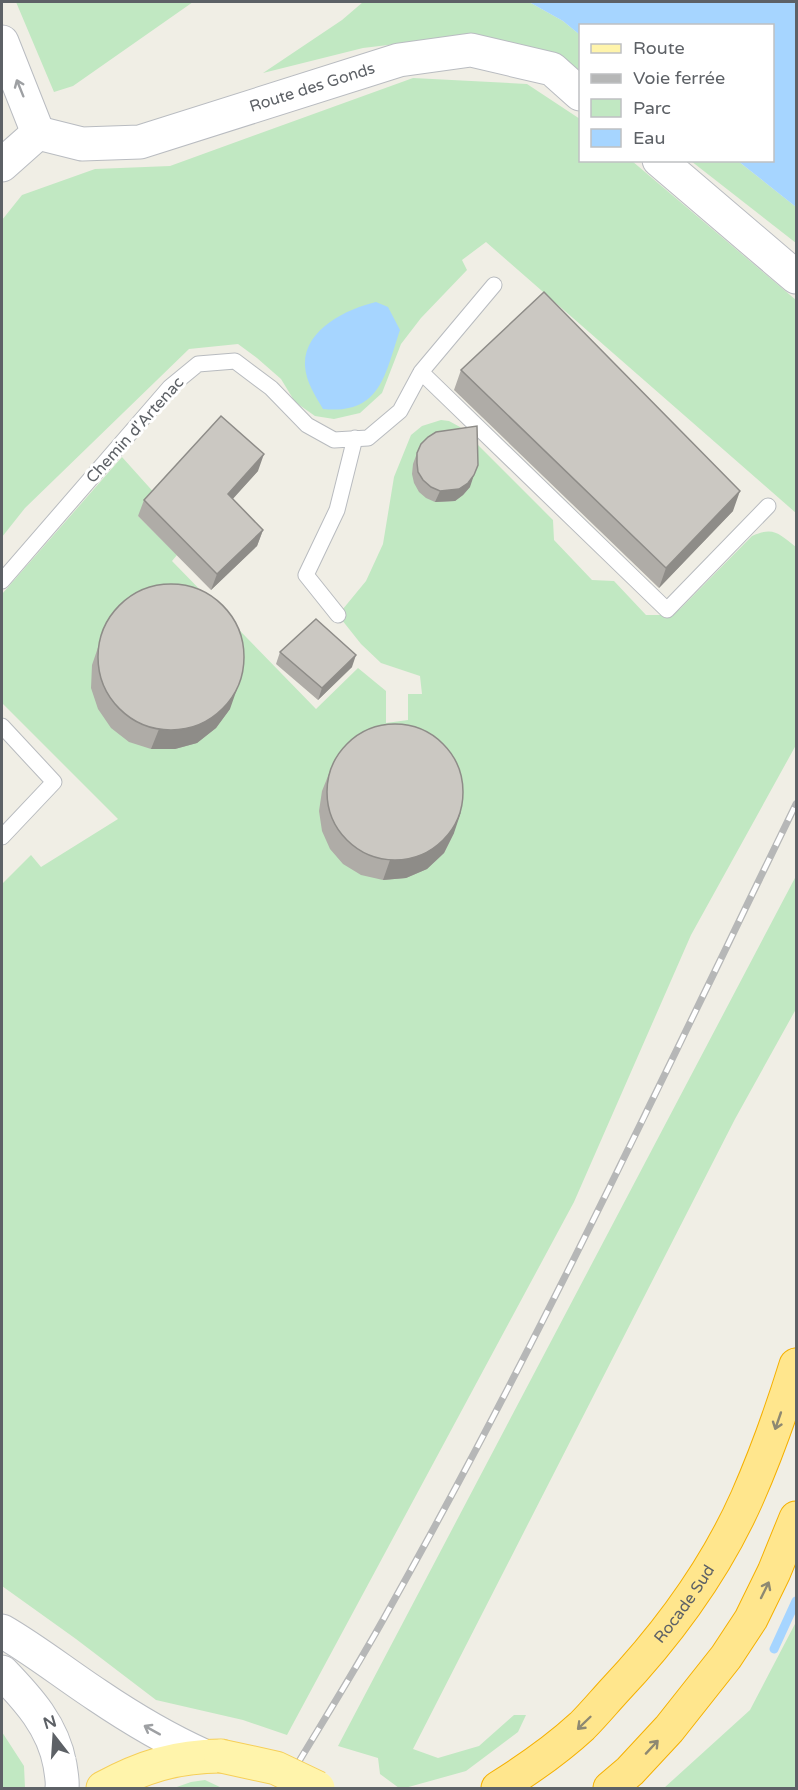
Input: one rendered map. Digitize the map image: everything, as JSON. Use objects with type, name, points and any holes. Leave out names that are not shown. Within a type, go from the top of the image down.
[{"type":"highway","name":"Rocade Sud","points":[[498,1788],[525,1771],[582,1725],[639,1665],[677,1618],[716,1556],[747,1499],[776,1426],[796,1365]]},
{"type":"highway","points":[[610,1788],[630,1771],[669,1729],[726,1657],[751,1619],[774,1572],[796,1518]]},
{"type":"main road","points":[[102,1788],[127,1775],[160,1763],[181,1758],[213,1756],[276,1768],[318,1788]]},
{"type":"street","points":[[2,42],[38,133],[2,165]]},
{"type":"street","name":"Route des Gonds","points":[[38,133],[82,144],[140,142],[399,60],[471,50],[552,69],[579,93]]},
{"type":"street","points":[[661,162],[796,277]]},
{"type":"street","points":[[2,1631],[142,1725],[174,1742],[213,1756]]},
{"type":"street","points":[[2,1672],[23,1694],[51,1734],[58,1755],[62,1788]]},
{"type":"lane","name":"Chemin d'Artenac","points":[[2,581],[170,387],[198,364],[235,361],[271,388],[306,425],[334,440],[368,438],[400,411],[421,372],[494,285]]},
{"type":"lane","points":[[421,372],[667,610],[768,506]]},
{"type":"lane","points":[[338,615],[306,574],[337,510],[355,438]]},
{"type":"lane","points":[[2,726],[54,782],[2,837]]},
{"type":"green space","points":[[16,2],[193,2],[73,86],[54,92]]},
{"type":"green space","points":[[363,2],[529,2],[563,21],[579,34],[579,76],[534,48],[463,36],[363,48],[263,73],[342,20]]},
{"type":"green space","points":[[413,78],[527,84],[579,118],[579,162],[633,162],[796,300],[796,513],[486,242],[462,260],[467,270],[421,318],[401,344],[382,393],[360,413],[334,419],[315,416],[295,402],[281,379],[238,344],[189,349],[25,508],[2,537],[2,220],[22,195],[95,169],[170,166]]},
{"type":"green space","points":[[692,162],[739,162],[796,207],[796,243]]},
{"type":"green space","points":[[441,420],[449,421],[460,427],[553,520],[554,540],[592,580],[614,581],[646,615],[667,615],[680,609],[752,536],[766,532],[776,533],[796,547],[796,745],[691,935],[574,1202],[287,1735],[243,1720],[156,1700],[2,1586],[2,884],[31,855],[41,867],[118,819],[2,703],[2,594],[122,457],[157,496],[138,516],[177,555],[172,561],[316,709],[358,668],[386,691],[386,723],[408,720],[408,694],[422,694],[420,676],[381,663],[361,644],[338,615],[366,581],[383,544],[394,477],[411,435],[422,426]]},
{"type":"green space","points":[[796,876],[796,1009],[735,1119],[413,1749],[438,1758],[479,1746],[514,1715],[526,1715],[518,1732],[466,1771],[399,1788],[380,1774],[378,1758],[338,1746]]},
{"type":"green space","points":[[796,1622],[796,1788],[664,1788],[750,1710]]},
{"type":"green space","points":[[2,1732],[24,1766],[25,1788],[2,1788]]},
{"type":"green space","points":[[205,1780],[222,1788],[174,1788],[191,1782]]},
{"type":"water","points":[[529,2],[796,2],[796,207],[739,162],[774,162],[774,24],[579,24],[579,34],[563,21]]},
{"type":"water","points":[[376,302],[388,307],[400,330],[384,376],[378,388],[369,398],[357,405],[342,409],[323,409],[307,378],[306,353],[311,342],[329,323],[340,316]]},
{"type":"building","points":[[544,292],[740,491],[666,568],[461,370]]},
{"type":"building","points":[[221,416],[264,454],[228,494],[263,530],[217,574],[144,500]]},
{"type":"building","points":[[477,426],[478,465],[468,483],[459,489],[440,491],[431,487],[418,472],[417,453],[421,444],[436,432]]},
{"type":"building","points":[[171,584],[199,590],[223,605],[238,629],[244,657],[238,685],[223,709],[199,724],[171,730],[143,724],[119,709],[104,685],[98,657],[104,629],[119,605],[143,590]]},
{"type":"building","points":[[316,619],[356,655],[322,688],[280,652]]},
{"type":"building","points":[[395,724],[421,729],[433,735],[443,744],[452,754],[458,766],[463,792],[458,818],[452,830],[443,840],[433,849],[421,855],[395,860],[369,855],[357,849],[347,840],[338,830],[332,818],[327,792],[332,766],[338,754],[347,744],[357,735],[369,729]]},
{"type":"waterway","points":[[774,1649],[796,1601]]},
{"type":"railway","points":[[283,1788],[350,1678],[496,1412],[648,1109],[796,804]]}]
